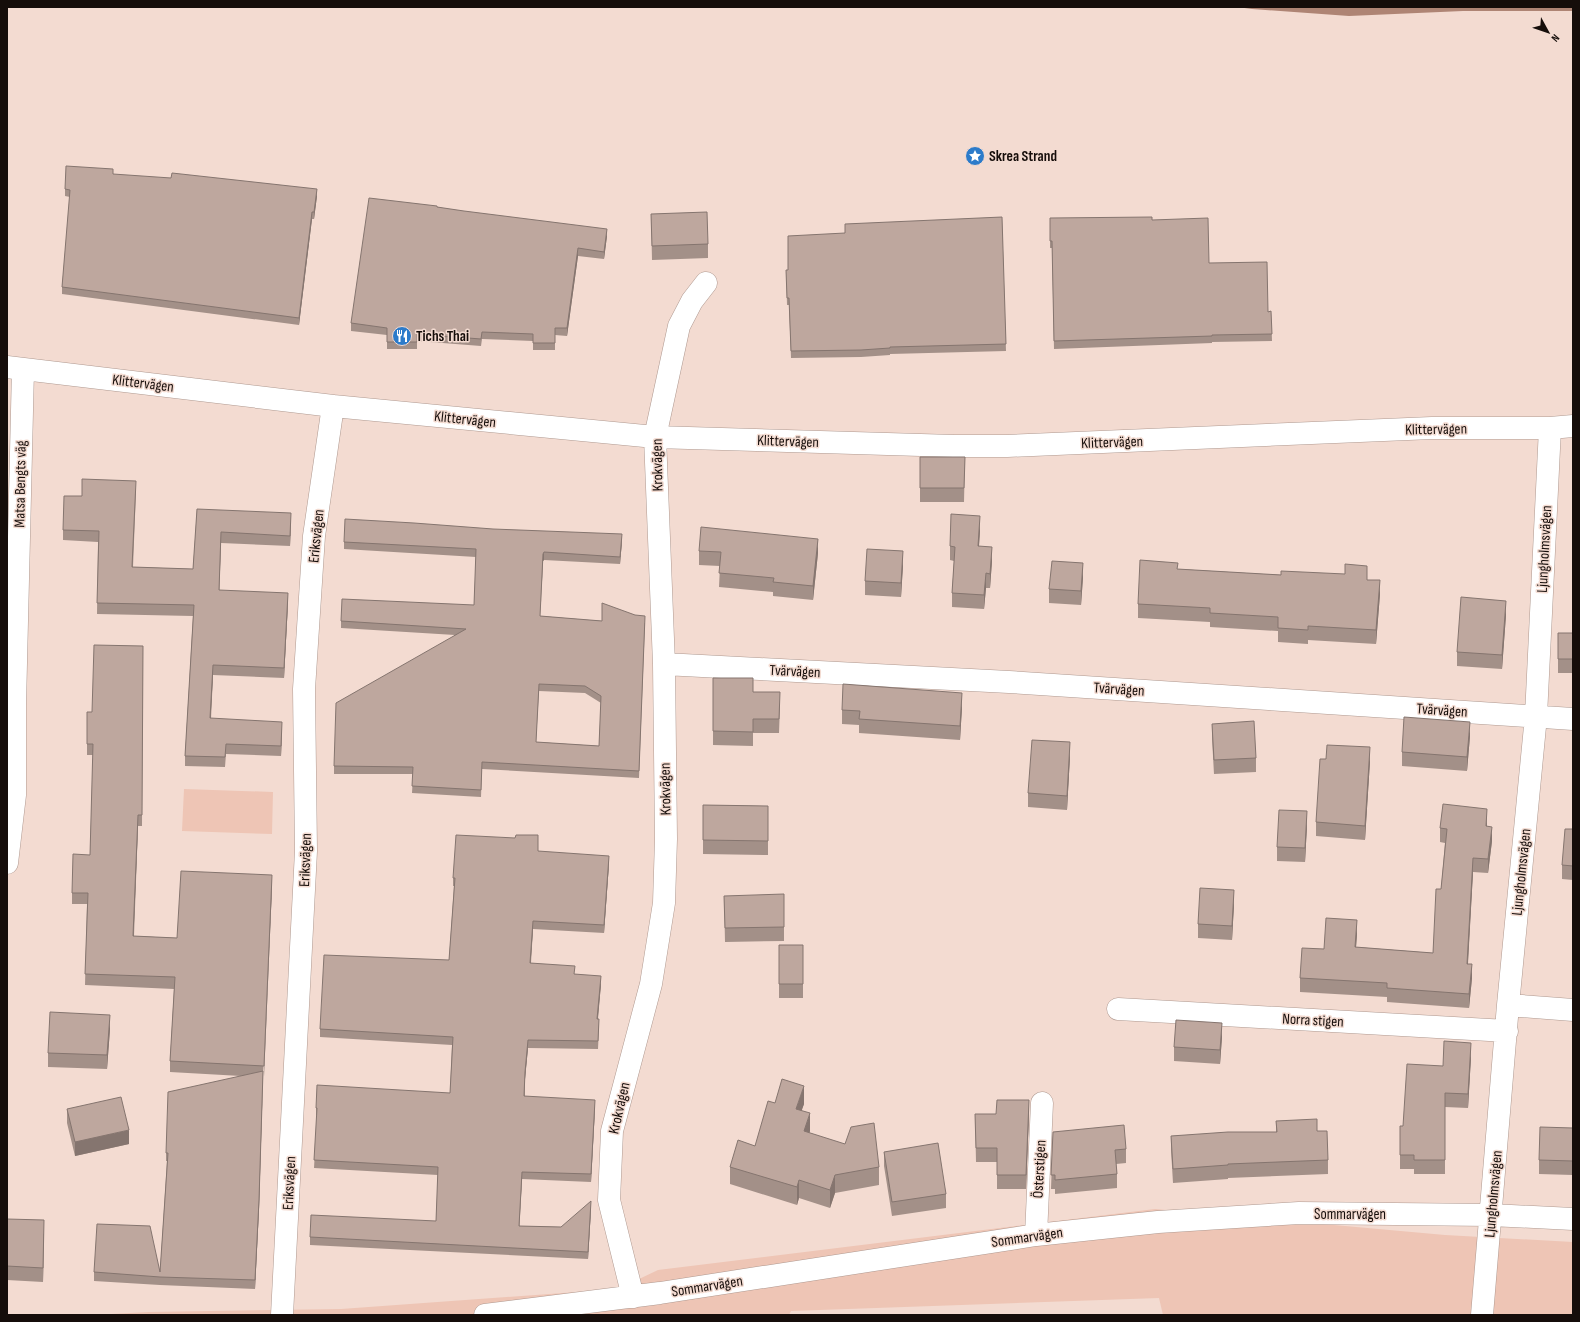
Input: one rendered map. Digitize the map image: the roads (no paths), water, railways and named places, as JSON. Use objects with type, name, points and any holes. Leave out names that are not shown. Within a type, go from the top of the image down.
[{"type":"street","name":"Krokvägen","points":[[633,1297],[609,1200],[612,1131],[650,984],[664,903],[666,839],[664,664],[655,437],[679,326],[692,301],[706,283]]},
{"type":"street","name":"Klittervägen","points":[[15,368],[333,406],[557,429],[655,437],[954,446],[1007,446],[1432,428],[1550,428],[1573,426]]},
{"type":"street","name":"Matsa Bengts väg","points":[[7,863],[15,794],[15,368]]},
{"type":"street","name":"Eriksvägen","points":[[282,1315],[306,851],[304,689],[314,536],[333,406]]},
{"type":"street","name":"Ljungholmsvägen","points":[[1482,1315],[1508,1005],[1536,716],[1550,428]]},
{"type":"street","name":"Tvärvägen","points":[[664,664],[1009,682],[1573,718]]},
{"type":"street","points":[[1508,1005],[1573,1010]]},
{"type":"street","name":"Norra stigen","points":[[1118,1009],[1507,1030]]},
{"type":"street","name":"Österstigen","points":[[1036,1235],[1042,1104]]},
{"type":"street","name":"Sommarvägen","points":[[485,1315],[633,1297],[1036,1235],[1158,1222],[1299,1213],[1491,1215],[1573,1219]]},
{"type":"place","name":"Skrea Strand","points":[[975,156]]},
{"type":"place","name":"Tichs Thai","points":[[402,336]]}]
